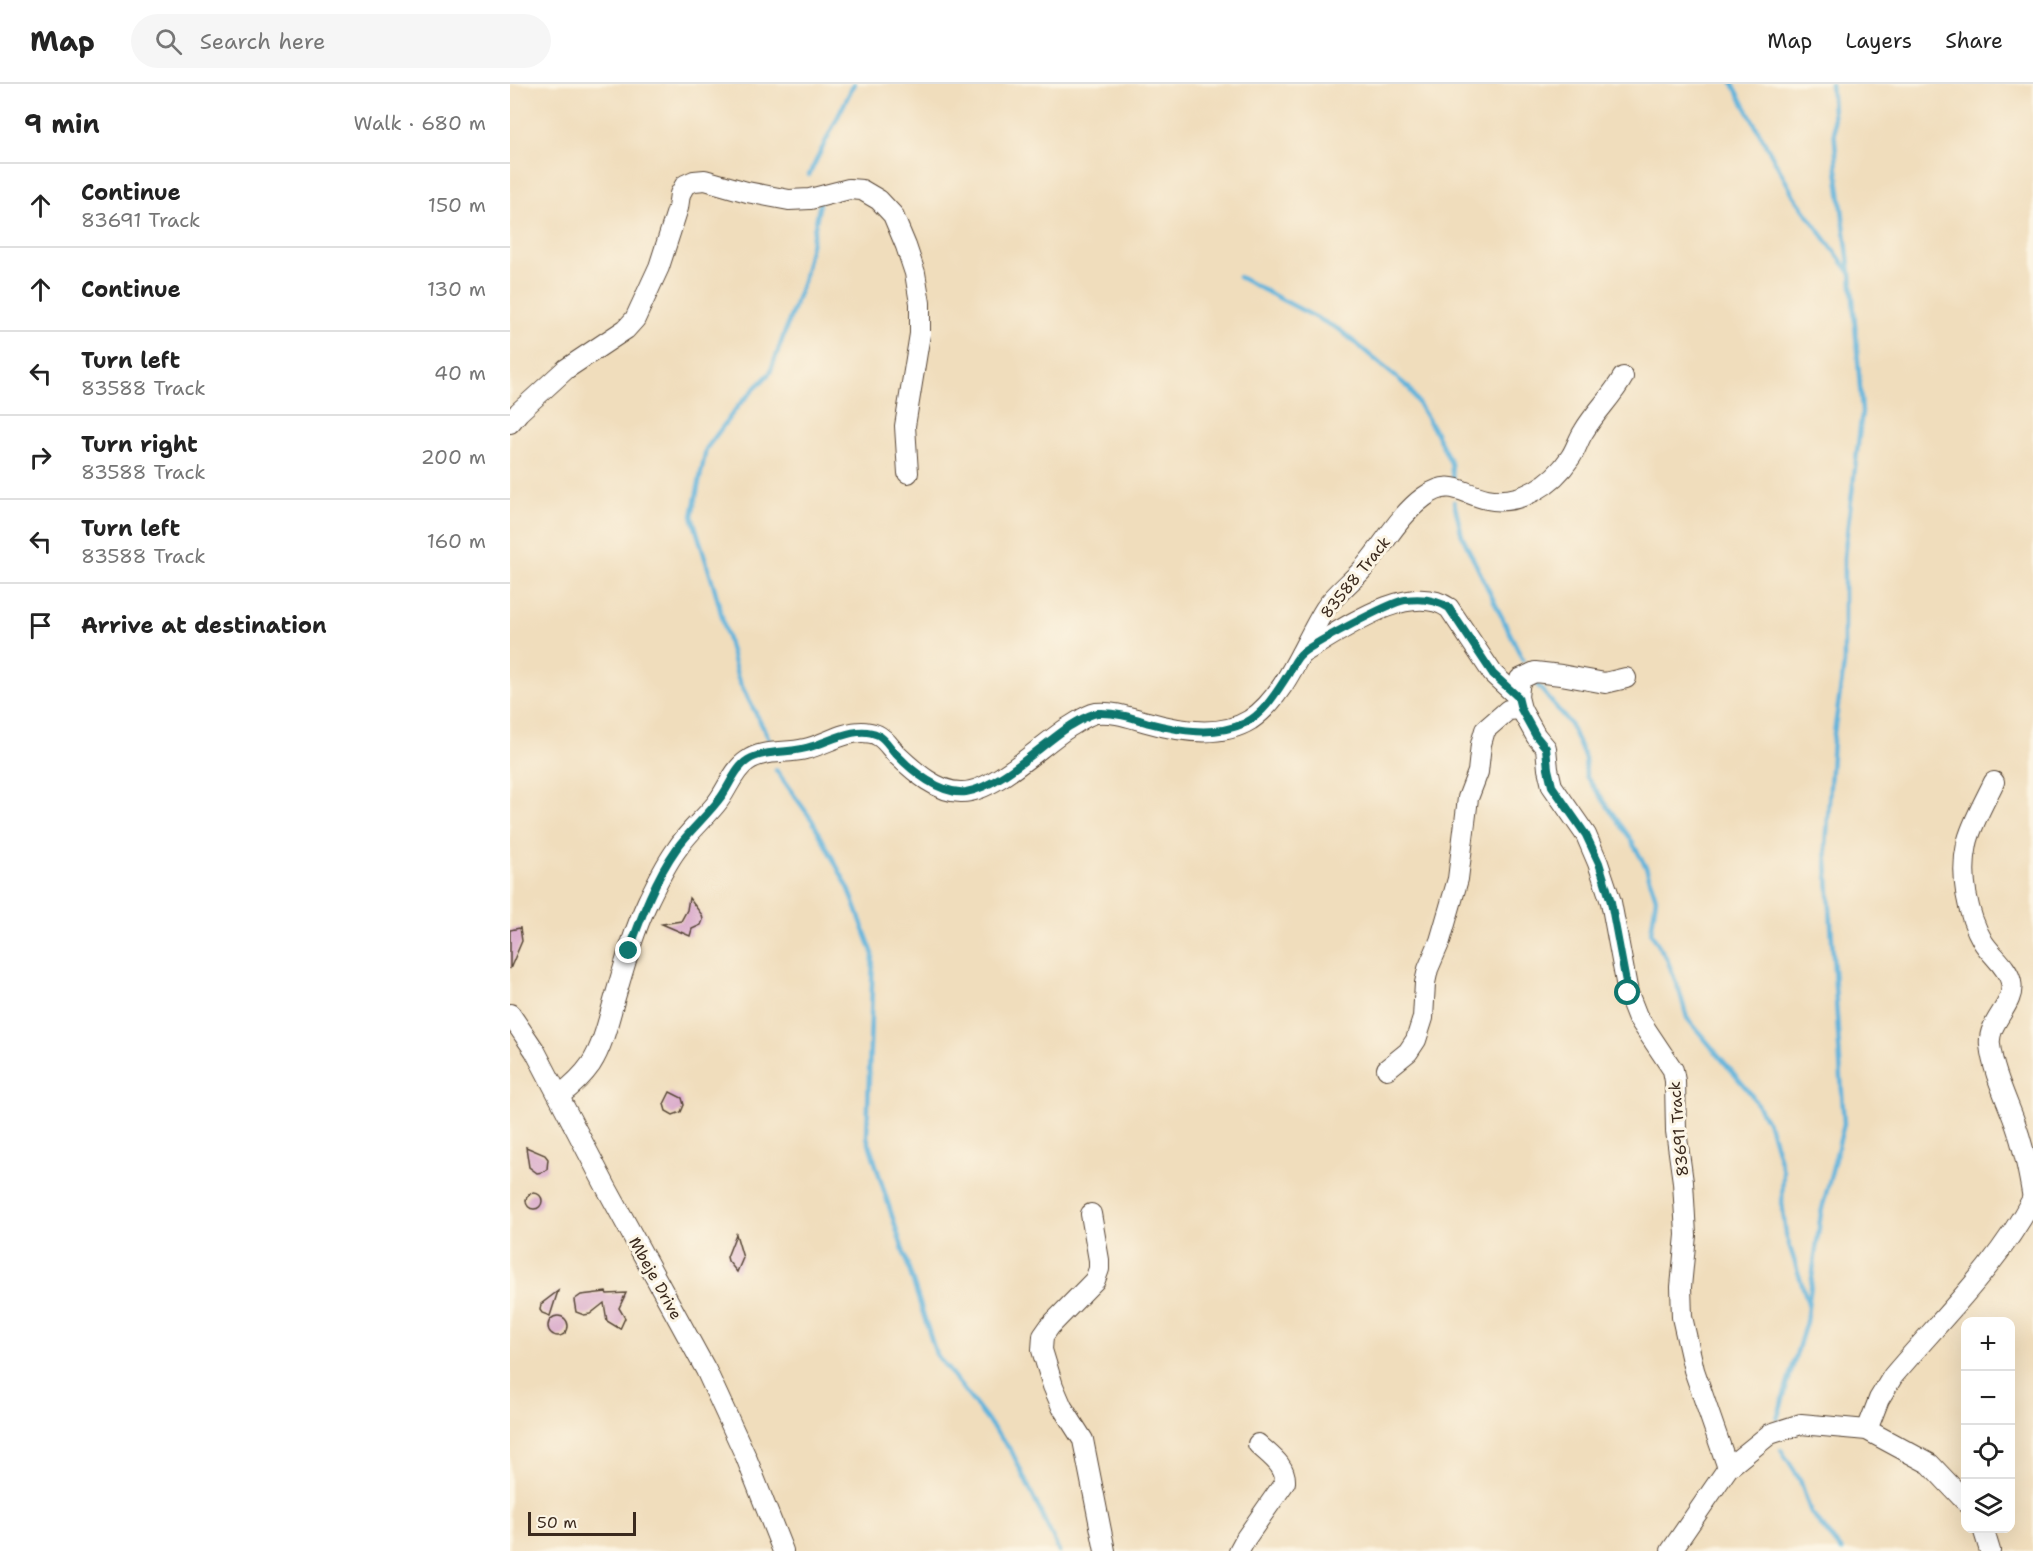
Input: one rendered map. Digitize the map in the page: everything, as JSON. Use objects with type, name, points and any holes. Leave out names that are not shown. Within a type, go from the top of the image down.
[{"type":"street","points":[[510,423],[519,411],[567,369],[626,329],[635,319],[659,267],[678,208],[680,194],[685,185],[693,181],[705,180],[747,192],[789,200],[810,199],[849,189],[862,190],[879,200],[893,215],[915,273],[920,303],[920,334],[905,426],[908,473]]},
{"type":"street","name":"83588 Track","points":[[559,1096],[576,1083],[592,1062],[604,1034],[629,951],[646,905],[667,863],[679,845],[721,798],[746,761],[759,755],[807,749],[852,733],[865,732],[877,735],[917,772],[948,791],[963,792],[978,789],[993,782],[1061,732],[1092,714],[1128,717],[1188,731],[1217,730],[1246,722],[1273,698],[1326,607],[1337,593],[1362,570],[1382,543],[1424,497],[1437,489],[1450,487],[1462,489],[1486,499],[1502,501],[1532,492],[1562,469],[1573,454],[1583,432],[1623,377]]},
{"type":"street","name":"83691 Track","points":[[1300,654],[1403,600],[1439,601],[1449,608],[1493,674],[1519,703],[1536,736],[1546,748],[1552,786],[1586,835],[1599,863],[1611,902],[1628,993],[1636,1016],[1673,1070],[1685,1224],[1682,1317],[1694,1370],[1728,1468]]},
{"type":"street","points":[[1387,1070],[1408,1052],[1416,1040],[1424,1018],[1425,983],[1458,879],[1468,798],[1478,772],[1485,730],[1519,703],[1520,679],[1535,672],[1605,683],[1626,678]]},
{"type":"street","points":[[1867,1430],[1879,1399],[1893,1376],[2005,1243],[2033,1199],[2028,1165],[1998,1078],[1990,1047],[1989,1033],[2006,1005],[2011,994],[2012,983],[2007,972],[1988,951],[1979,935],[1965,887],[1964,866],[1967,843],[1994,782]]},
{"type":"street","name":"Mbeje Drive","points":[[510,1014],[535,1051],[706,1370],[746,1457],[783,1551]]},
{"type":"street","points":[[1091,1214],[1099,1269],[1095,1280],[1050,1326],[1043,1336],[1042,1350],[1062,1407],[1083,1440],[1105,1551]]},
{"type":"street","points":[[1671,1551],[1728,1468],[1770,1434],[1801,1424],[1867,1430],[1930,1464],[1961,1498]]},
{"type":"street","points":[[1239,1551],[1284,1482],[1285,1473],[1282,1467],[1258,1444]]},
{"type":"street","points":[[1985,1533],[1990,1551]]},
{"type":"building","points":[[689,898],[702,915],[703,920],[701,925],[692,929],[690,936],[662,924],[681,921],[687,910]]},
{"type":"building","points":[[520,928],[522,941],[510,969],[510,930]]},
{"type":"building","points":[[670,1092],[682,1098],[684,1105],[681,1112],[673,1115],[666,1111],[664,1104]]},
{"type":"building","points":[[526,1147],[545,1155],[548,1159],[547,1169],[537,1173],[529,1167]]},
{"type":"building","points":[[534,1193],[540,1195],[542,1201],[540,1207],[534,1209],[528,1207],[526,1201],[528,1195]]},
{"type":"building","points":[[736,1234],[743,1258],[737,1272],[727,1257]]},
{"type":"building","points":[[558,1291],[550,1316],[542,1313],[541,1304]]},
{"type":"building","points":[[606,1292],[607,1294],[626,1293],[619,1308],[625,1318],[620,1329],[607,1321],[604,1303],[590,1314],[584,1315],[576,1312],[574,1300],[581,1295]]},
{"type":"building","points":[[558,1316],[565,1319],[568,1326],[565,1333],[558,1336],[551,1333],[548,1326],[551,1319]]},
{"type":"waterway","points":[[809,175],[854,84]]},
{"type":"waterway","points":[[1733,84],[1794,196],[1851,274],[1862,412],[1844,557],[1844,665],[1833,740],[1826,847],[1844,1124],[1821,1213],[1806,1322],[1777,1419]]},
{"type":"waterway","points":[[1831,84],[1837,169],[1850,272]]},
{"type":"waterway","points":[[769,739],[738,679],[715,590],[692,516],[706,449],[738,406],[770,373],[803,282],[820,203]]},
{"type":"waterway","points":[[1239,277],[1340,330],[1409,388],[1451,463],[1453,481]]},
{"type":"waterway","points":[[1454,502],[1462,536],[1523,660]]},
{"type":"waterway","points":[[1535,682],[1570,724],[1585,758],[1586,776],[1630,838],[1646,867],[1656,898],[1651,933],[1667,959],[1687,1018],[1751,1094],[1770,1127],[1783,1171],[1782,1203],[1786,1235],[1808,1303]]},
{"type":"waterway","points":[[776,770],[812,820],[849,889],[873,954],[867,1137],[936,1354],[1012,1452],[1059,1551]]},
{"type":"waterway","points":[[1781,1450],[1800,1480],[1811,1513],[1842,1551]]},
{"type":"route","points":[[629,951],[646,905],[667,863],[679,845],[721,798],[739,769],[746,761],[759,755],[807,749],[852,733],[865,732],[885,740],[896,754],[917,772],[948,791],[963,792],[978,789],[993,782],[1061,732],[1092,714],[1128,717],[1188,731],[1217,730],[1246,722],[1273,698],[1300,654],[1386,607],[1403,600],[1420,600],[1439,601],[1449,608],[1493,674],[1518,697],[1521,709],[1536,736],[1546,748],[1552,786],[1586,835],[1599,863],[1611,902],[1628,993]]}]
